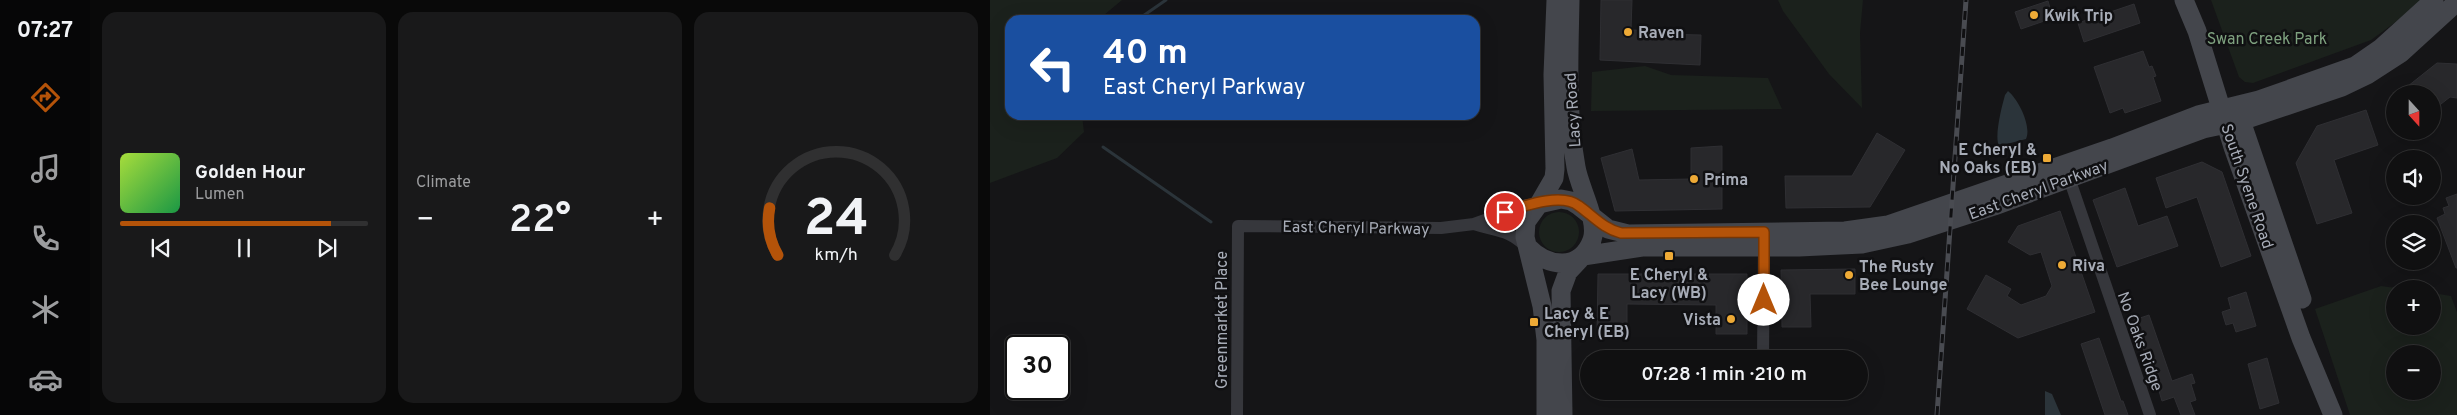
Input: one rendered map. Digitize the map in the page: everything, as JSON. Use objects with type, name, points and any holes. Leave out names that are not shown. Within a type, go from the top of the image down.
[{"type":"street","name":"Lacy Road","points":[[1539,204],[1554,178],[1556,169],[1553,75],[1556,0]]},
{"type":"street","name":"Lacy Road","points":[[1570,0],[1568,71],[1570,128],[1576,166],[1591,217]]},
{"type":"street","name":"South Syene Road","points":[[2184,0],[2232,115]]},
{"type":"street","name":"South Syene Road","points":[[2196,0],[2301,338],[2333,415]]},
{"type":"street","name":"East Cheryl Parkway","points":[[1591,217],[1608,229],[1628,234],[1764,239],[1839,245],[1887,240],[1994,206],[2067,171],[2203,129],[2232,115],[2355,66],[2381,48],[2434,0]]},
{"type":"street","name":"East Cheryl Parkway","points":[[2232,115],[2342,87],[2367,75],[2401,53],[2457,2]]},
{"type":"street","name":"No Oaks Ridge","points":[[2067,171],[2150,415]]},
{"type":"street","points":[[1546,415],[1546,340],[1542,306],[1524,230],[1526,222],[1539,204],[1555,199],[1571,201],[1591,217],[1592,240],[1583,256],[1568,272],[1561,291],[1563,415]]},
{"type":"street","name":"East Cheryl Parkway","points":[[1238,226],[1427,229],[1474,224],[1527,205],[1539,204]]},
{"type":"street","name":"East Cheryl Parkway","points":[[1474,224],[1504,230],[1517,237],[1528,247]]},
{"type":"street","name":"Greenmarket Place","points":[[1237,415],[1238,226]]},
{"type":"street","points":[[1763,350],[1764,239]]},
{"type":"street","name":"East Cheryl Parkway","points":[[1583,256],[1642,247],[1764,239]]},
{"type":"street","points":[[1528,247],[1538,257],[1549,262],[1570,262],[1583,256]]},
{"type":"green space","points":[[990,0],[1122,0],[1104,15],[1005,15],[1005,120],[1083,120],[1084,132],[1057,158],[990,183]]},
{"type":"green space","points":[[1778,0],[1863,0],[1860,33],[1862,108],[1829,74],[1783,11]]},
{"type":"green space","name":"Swan Creek Park","points":[[2211,0],[2421,0],[2408,13],[2371,40],[2253,83],[2245,82],[2239,77]]},
{"type":"green space","points":[[1645,66],[1671,75],[1768,78],[1782,109],[1591,111],[1592,72]]},
{"type":"green space","points":[[1559,212],[1573,218],[1579,232],[1573,246],[1559,252],[1545,246],[1539,232],[1545,218]]},
{"type":"green space","points":[[2381,286],[2386,287],[2386,335],[2441,335],[2441,294],[2451,296],[2457,312],[2457,415],[2350,415],[2315,309]]},
{"type":"shaded area","points":[[2008,91],[2016,100],[2023,113],[2026,120],[2027,134],[2026,139],[1999,146],[1997,135],[1999,121],[2005,95]]},
{"type":"shaded area","points":[[2045,391],[2052,394],[2061,415],[2045,415]]},
{"type":"building","name":"Raven","points":[[1601,0],[1632,0],[1631,30],[1655,31],[1655,34],[1701,35],[1700,65],[1600,60]]},
{"type":"building","name":"Kwik Trip","points":[[2048,1],[2053,18],[2021,29],[2015,12]]},
{"type":"building","name":"Kwik Trip","points":[[2134,4],[2140,23],[2084,42],[2078,23]]},
{"type":"building","name":"Kwik Trip","points":[[2143,51],[2149,67],[2152,66],[2156,76],[2153,77],[2161,101],[2125,113],[2123,108],[2110,113],[2094,67]]},
{"type":"building","points":[[2437,63],[2457,64],[2457,98],[2450,97],[2441,104],[2441,85],[2409,85]]},
{"type":"building","points":[[2366,110],[2378,145],[2334,160],[2352,213],[2317,224],[2296,163],[2317,126]]},
{"type":"building","name":"Prima","points":[[1877,133],[1905,150],[1870,207],[1786,208],[1785,176],[1852,176]]},
{"type":"building","name":"Prima","points":[[1722,146],[1722,209],[1615,211],[1601,158],[1632,149],[1639,180],[1691,179],[1691,148]]},
{"type":"building","points":[[2202,162],[2222,172],[2251,256],[2221,267],[2197,197],[2166,208],[2156,178]]},
{"type":"building","name":"Riva","points":[[2125,188],[2138,226],[2167,216],[2178,246],[2117,267],[2093,200]]},
{"type":"building","points":[[2457,194],[2457,268],[2441,229],[2441,216],[2445,214],[2443,208],[2449,206],[2446,198]]},
{"type":"building","name":"Riva","points":[[2060,211],[2095,312],[2018,338],[1967,309],[1986,275],[2011,289],[2007,296],[2021,305],[2046,296],[2052,286],[2041,252],[2030,255],[2008,242],[2018,226]]},
{"type":"building","points":[[1855,269],[1855,294],[1810,294],[1811,327],[1782,327],[1781,270]]},
{"type":"building","name":"Vista","points":[[1598,274],[1747,274],[1747,334],[1716,334],[1716,305],[1627,304],[1627,336],[1597,336]]},
{"type":"building","points":[[2246,292],[2256,326],[2236,332],[2233,323],[2226,325],[2222,312],[2231,309],[2228,298]]},
{"type":"building","points":[[2149,315],[2172,381],[2192,374],[2195,383],[2191,384],[2196,400],[2190,402],[2195,415],[2181,415],[2174,397],[2162,401],[2159,391],[2162,390],[2156,373],[2152,375],[2134,320]]},
{"type":"building","points":[[2099,338],[2121,401],[2123,401],[2128,415],[2105,415],[2081,344]]},
{"type":"building","points":[[2267,358],[2279,403],[2260,409],[2248,364]]},
{"type":"waterway","points":[[1144,15],[1166,0]]},
{"type":"waterway","points":[[1103,147],[1211,222]]},
{"type":"railway","points":[[1937,415],[1966,0]]},
{"type":"place","name":"Kwik Trip","points":[[2034,15]]},
{"type":"place","name":"Raven","points":[[1628,32]]},
{"type":"place","name":"E Cheryl & No Oaks (EB)","points":[[2047,158]]},
{"type":"place","name":"Prima","points":[[1694,179]]},
{"type":"place","name":"E Cheryl & Lacy (WB)","points":[[1669,256]]},
{"type":"place","name":"Riva","points":[[2062,265]]},
{"type":"place","name":"The Rusty Bee Lounge","points":[[1849,275]]},
{"type":"place","name":"Vista","points":[[1731,319]]},
{"type":"place","name":"Lacy & E Cheryl (EB)","points":[[1534,322]]},
{"type":"route","points":[[1505,212],[1527,205],[1539,204],[1547,200],[1562,199],[1571,201],[1579,206],[1608,229],[1621,233],[1764,232],[1764,300]]}]
